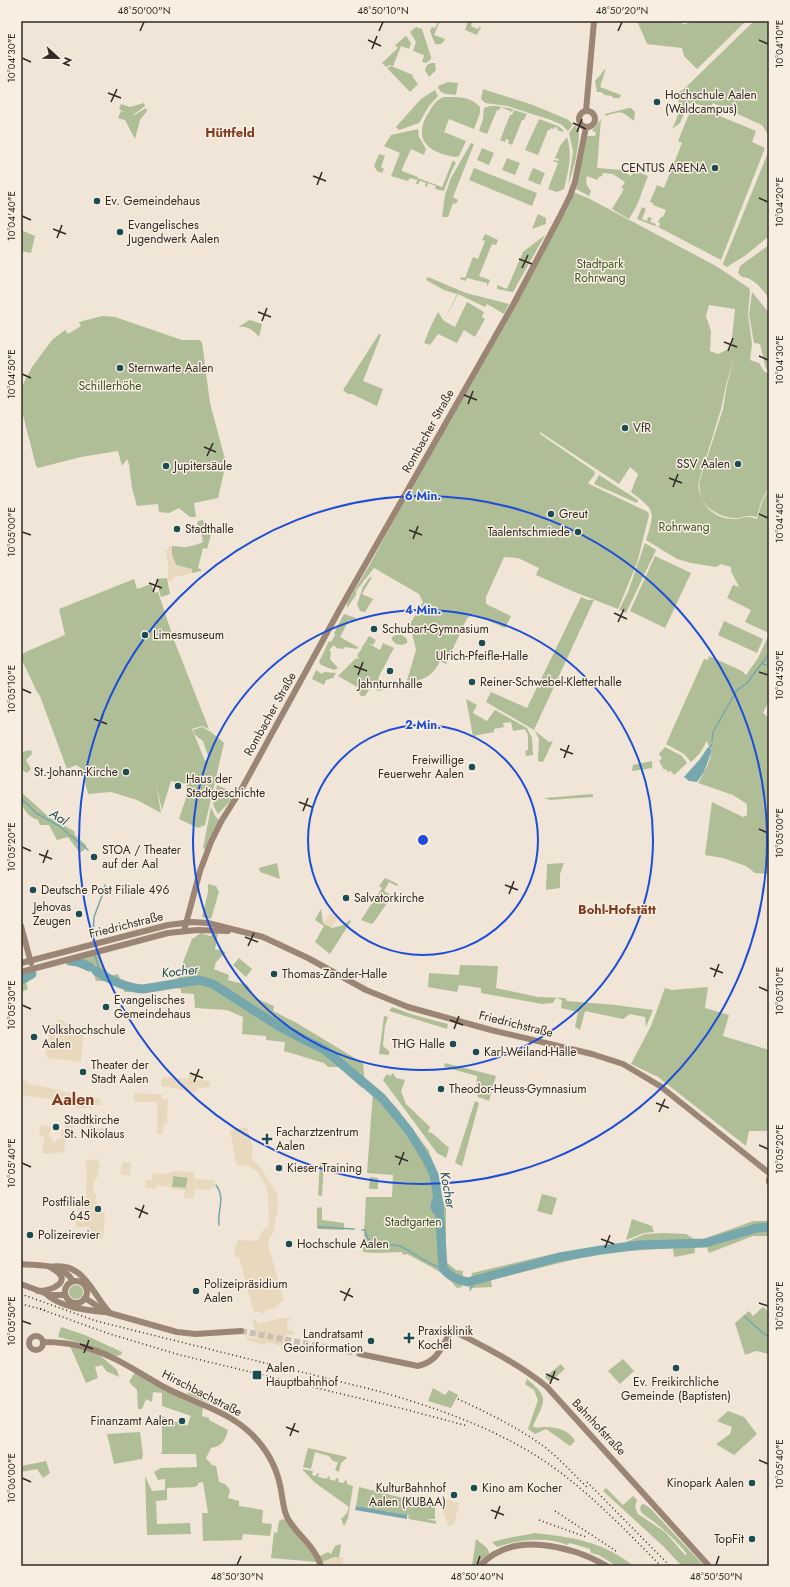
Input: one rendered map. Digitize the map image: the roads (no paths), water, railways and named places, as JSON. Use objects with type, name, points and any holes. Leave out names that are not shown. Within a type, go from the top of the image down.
[{"type":"main road","name":"Rombacher Straße","points":[[586,111],[594,21]]},
{"type":"main road","name":"Rombacher Straße","points":[[586,111],[593,115],[594,120],[593,124],[586,127],[580,124],[579,119],[580,115],[586,111]]},
{"type":"main road","name":"Rombacher Straße","points":[[184,931],[203,862],[222,820],[241,790],[341,607],[400,505],[553,231],[574,186],[586,127]]},
{"type":"main road","name":"Friedrichstraße","points":[[21,963],[164,927],[187,923],[208,923],[238,931],[273,941],[366,990],[408,1007],[491,1030],[592,1054],[629,1066],[660,1086],[769,1173]]},
{"type":"main road","points":[[21,926],[30,961],[34,968]]},
{"type":"main road","points":[[164,927],[167,928],[165,934]]},
{"type":"main road","name":"Friedrichstraße","points":[[21,972],[165,934],[197,930],[238,931]]},
{"type":"main road","points":[[21,1264],[61,1269],[67,1273],[73,1281]]},
{"type":"main road","points":[[48,1267],[65,1266],[80,1274],[86,1279],[108,1312]]},
{"type":"main road","points":[[38,1291],[55,1288],[61,1281],[59,1273],[48,1267]]},
{"type":"main road","points":[[73,1281],[79,1281],[84,1284],[87,1292],[85,1298],[80,1302],[74,1303],[65,1295],[67,1285],[73,1281]]},
{"type":"main road","points":[[21,1284],[74,1308],[108,1312],[170,1331],[196,1334],[240,1331]]},
{"type":"main road","points":[[45,1294],[54,1296],[65,1295]]},
{"type":"main road","points":[[85,1298],[108,1312]]},
{"type":"main road","name":"Bahnhofstraße","points":[[360,1354],[418,1366],[427,1364],[438,1353],[452,1330],[487,1348],[530,1374],[547,1387],[709,1566]]},
{"type":"main road","points":[[21,1344],[28,1342],[30,1338],[35,1336],[41,1338],[43,1342],[40,1349],[36,1350],[29,1347],[28,1342]]},
{"type":"main road","name":"Hirschbachstraße","points":[[43,1342],[67,1344],[98,1352],[117,1360],[182,1396],[232,1418],[245,1428],[258,1441],[279,1477],[284,1510],[287,1518],[317,1555],[321,1566]]},
{"type":"main road","points":[[480,1566],[492,1556],[514,1547],[541,1545],[575,1552],[607,1566]]},
{"type":"water","points":[[708,747],[712,750],[704,772],[697,782],[689,781],[684,777],[700,759]]},
{"type":"water","points":[[437,1192],[440,1218],[431,1210],[432,1199]]},
{"type":"water","points":[[356,1506],[407,1515],[407,1519],[355,1510]]},
{"type":"waterway","points":[[712,741],[713,732],[737,690],[747,683],[769,654]]},
{"type":"waterway","points":[[763,664],[769,666]]},
{"type":"waterway","points":[[710,748],[712,744]]},
{"type":"waterway","name":"Aal","points":[[21,798],[36,813],[59,826],[88,850]]},
{"type":"waterway","name":"Aal","points":[[93,938],[94,917],[105,885]]},
{"type":"waterway","name":"Aal","points":[[95,955],[100,973]]},
{"type":"waterway","name":"Kocher","points":[[71,961],[90,967]]},
{"type":"waterway","name":"Kocher","points":[[96,971],[118,983],[143,989],[199,980],[213,984],[280,1027],[325,1050],[382,1098],[409,1131],[427,1160],[434,1175],[439,1205],[443,1268],[448,1274],[457,1279],[468,1282],[560,1257],[601,1250],[640,1245],[705,1243],[757,1228],[769,1227]]},
{"type":"waterway","name":"Kocher","points":[[21,980],[32,974]]},
{"type":"waterway","points":[[216,1185],[219,1190],[221,1200],[219,1225]]},
{"type":"waterway","points":[[318,1227],[354,1229]]},
{"type":"waterway","points":[[362,1230],[365,1230],[372,1245],[400,1246],[431,1264],[443,1268]]},
{"type":"waterway","name":"Kocher","points":[[470,1290],[476,1279]]},
{"type":"waterway","points":[[744,1316],[764,1334],[769,1336]]},
{"type":"tunnel","points":[[241,1331],[360,1354]]},
{"type":"railway","points":[[21,1294],[96,1321],[378,1391],[427,1406],[476,1424],[522,1447],[565,1476],[603,1508],[661,1566]]},
{"type":"railway","points":[[21,1304],[45,1310]]},
{"type":"railway","points":[[40,1309],[110,1334],[180,1355],[468,1426]]},
{"type":"railway","points":[[458,1399],[503,1421],[536,1441],[557,1457],[588,1488]]},
{"type":"railway","points":[[587,1482],[670,1566]]},
{"type":"railway","points":[[555,1511],[616,1551]]},
{"type":"railway","points":[[539,1520],[586,1537]]},
{"type":"place","name":"Hochschule Aalen (Waldcampus)","points":[[657,102]]},
{"type":"place","name":"CENTUS ARENA","points":[[715,168]]},
{"type":"place","name":"Ev. Gemeindehaus","points":[[97,201]]},
{"type":"place","name":"Evangelisches Jugendwerk Aalen","points":[[120,232]]},
{"type":"place","name":"Sternwarte Aalen","points":[[120,368]]},
{"type":"place","name":"VfR","points":[[625,428]]},
{"type":"place","name":"SSV Aalen","points":[[738,464]]},
{"type":"place","name":"Jupitersäule","points":[[166,466]]},
{"type":"place","name":"Greut","points":[[551,514]]},
{"type":"place","name":"Stadthalle","points":[[177,529]]},
{"type":"place","name":"Taalentschmiede","points":[[578,532]]},
{"type":"place","name":"Schubart-Gymnasium","points":[[374,629]]},
{"type":"place","name":"Limesmuseum","points":[[145,635]]},
{"type":"place","name":"Ulrich-Pfeifle-Halle","points":[[482,643]]},
{"type":"place","name":"Jahnturnhalle","points":[[390,671]]},
{"type":"place","name":"Reiner-Schwebel-Kletterhalle","points":[[472,682]]},
{"type":"place","name":"Freiwillige Feuerwehr Aalen","points":[[472,767]]},
{"type":"place","name":"St.-Johann-Kirche","points":[[126,772]]},
{"type":"place","name":"Haus der Stadtgeschichte","points":[[178,786]]},
{"type":"place","name":"STOA / Theater auf der Aal","points":[[94,857]]},
{"type":"place","name":"Deutsche Post Filiale 496","points":[[33,890]]},
{"type":"place","name":"Salvatorkirche","points":[[346,898]]},
{"type":"place","name":"Jehovas Zeugen","points":[[79,914]]},
{"type":"place","name":"Thomas-Zander-Halle","points":[[274,974]]},
{"type":"place","name":"Evangelisches Gemeindehaus","points":[[106,1007]]},
{"type":"place","name":"Volkshochschule Aalen","points":[[34,1037]]},
{"type":"place","name":"THG Halle","points":[[453,1044]]},
{"type":"place","name":"Karl-Weiland-Halle","points":[[476,1052]]},
{"type":"place","name":"Theater der Stadt Aalen","points":[[83,1072]]},
{"type":"place","name":"Theodor-Heuss-Gymnasium","points":[[441,1089]]},
{"type":"place","name":"Stadtkirche St. Nikolaus","points":[[56,1127]]},
{"type":"place","name":"Facharztzentrum Aalen","points":[[267,1139]]},
{"type":"place","name":"Kieser Training","points":[[279,1168]]},
{"type":"place","name":"Postfiliale 645","points":[[98,1209]]},
{"type":"place","name":"Polizeirevier","points":[[30,1235]]},
{"type":"place","name":"Hochschule Aalen","points":[[289,1244]]},
{"type":"place","name":"Polizeipräsidium Aalen","points":[[196,1291]]},
{"type":"place","name":"Praxisklinik Kochel","points":[[409,1338]]},
{"type":"place","name":"Landratsamt Geoinformation","points":[[371,1341]]},
{"type":"place","name":"Ev. Freikirchliche Gemeinde (Baptisten)","points":[[676,1368]]},
{"type":"place","name":"Aalen Hauptbahnhof","points":[[257,1375]]},
{"type":"place","name":"Finanzamt Aalen","points":[[182,1421]]},
{"type":"place","name":"Kinopark Aalen","points":[[752,1483]]},
{"type":"place","name":"Kino am Kocher","points":[[474,1488]]},
{"type":"place","name":"KulturBahnhof Aalen (KUBAA)","points":[[454,1495]]},
{"type":"place","name":"TopFit","points":[[752,1539]]},
{"type":"district","name":"Hüttfeld","points":[[230,132]]},
{"type":"district","name":"Bohl-Hofstätt","points":[[617,909]]},
{"type":"district","name":"Aalen","points":[[73,1099]]},
{"type":"park label","name":"Stadtpark Rohrwang","points":[[600,271]]},
{"type":"park label","name":"Schillerhöhe","points":[[110,386]]},
{"type":"park label","name":"Rohrwang","points":[[684,527]]},
{"type":"park label","name":"Stadtgarten","points":[[413,1222]]}]
